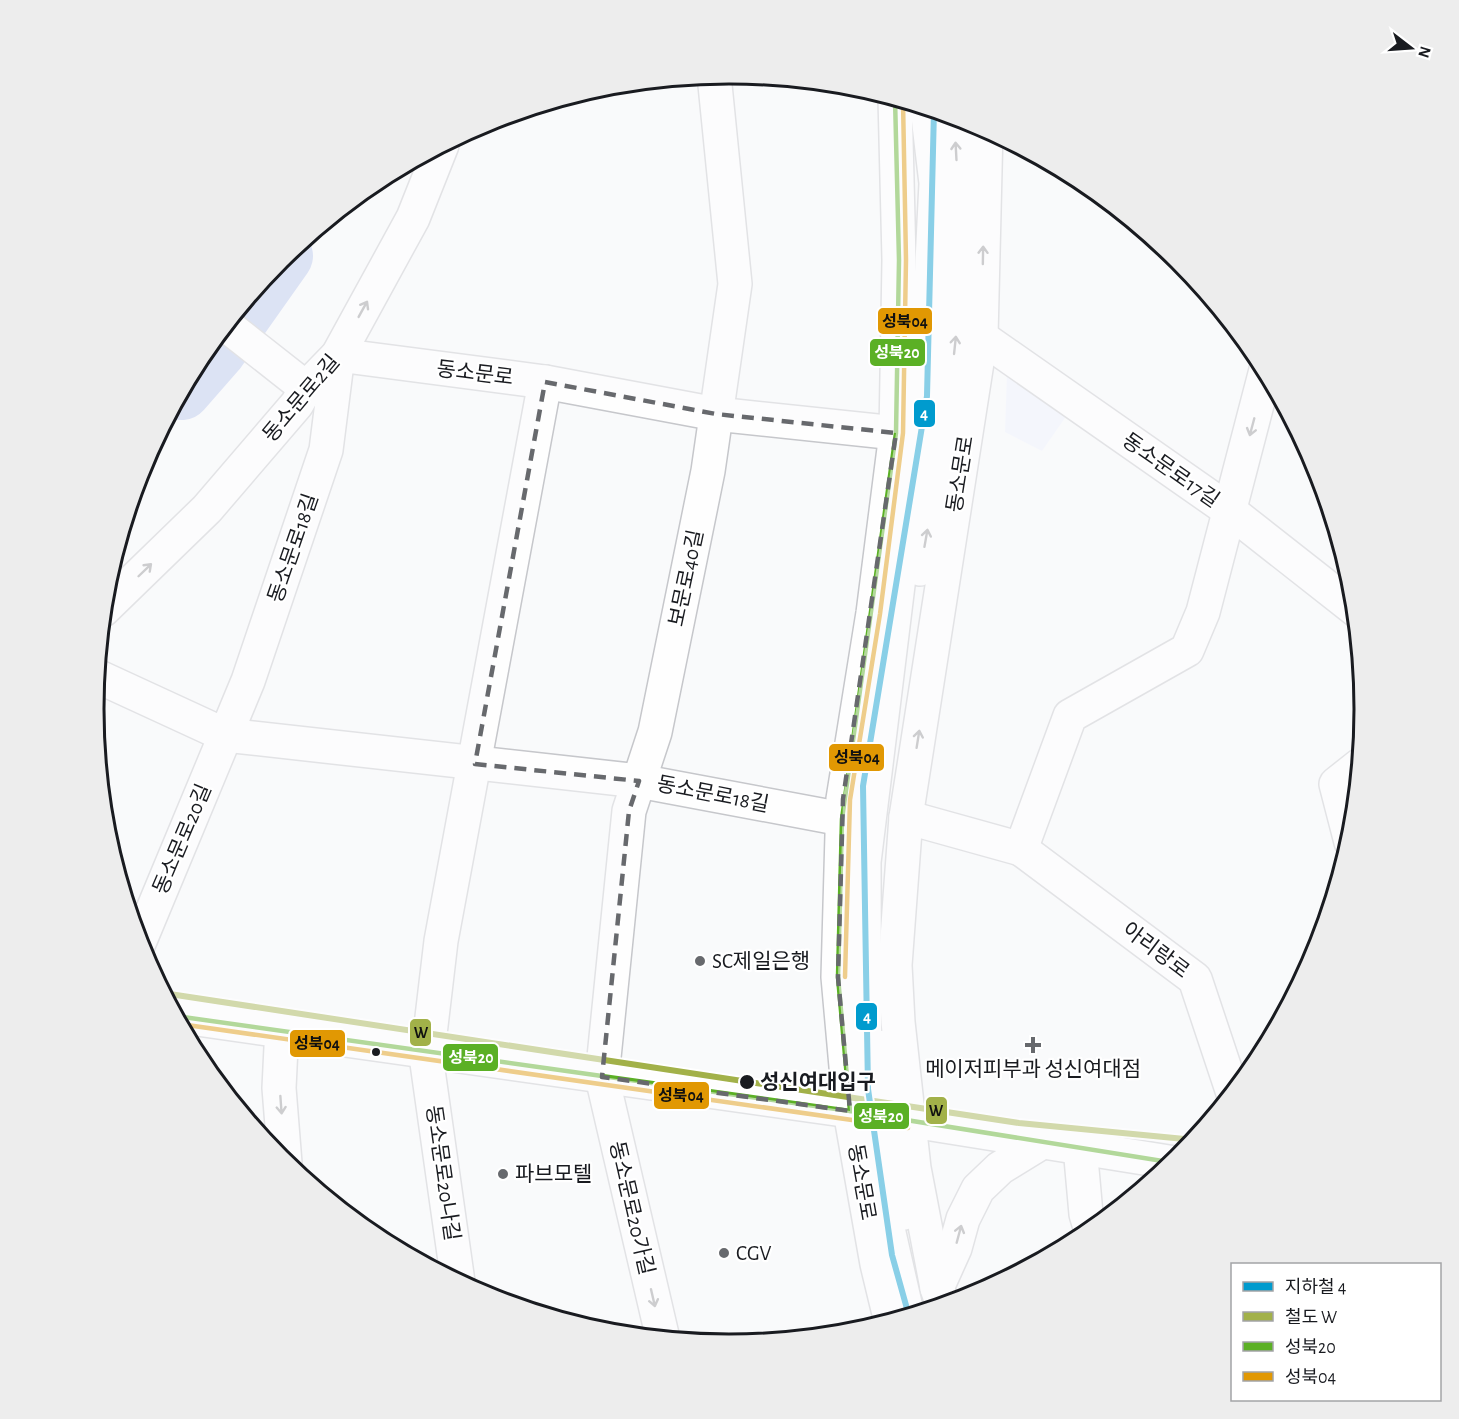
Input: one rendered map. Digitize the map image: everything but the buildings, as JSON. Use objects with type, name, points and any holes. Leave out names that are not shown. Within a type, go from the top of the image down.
[{"type":"street","name":"보문로40길","points":[[602,1077],[629,811],[657,721],[708,471],[735,285],[715,84]]},
{"type":"street","name":"동소문로","points":[[895,106],[899,260],[896,433],[842,819],[838,977],[878,1116],[914,1168],[936,1300]]},
{"type":"street","points":[[907,1309],[878,1116],[864,862],[928,341],[936,183],[928,116]]},
{"type":"street","points":[[878,1116],[882,862],[907,643],[949,410],[962,282],[954,126]]},
{"type":"street","name":"동소문로","points":[[889,1314],[877,1264],[878,1116],[895,965],[906,817],[981,337],[986,140]]},
{"type":"street","name":"동소문로2길","points":[[114,599],[207,509],[297,404],[306,388],[338,356],[413,218],[437,157]]},
{"type":"street","points":[[232,331],[306,388]]},
{"type":"street","name":"동소문로17길","points":[[981,337],[1230,511],[1346,602]]},
{"type":"street","name":"동소문로","points":[[338,356],[544,382],[716,414],[896,433]]},
{"type":"street","name":"동소문로18길","points":[[225,735],[248,681],[327,450],[338,356]]},
{"type":"street","points":[[428,1057],[441,941],[544,382]]},
{"type":"street","points":[[906,817],[1021,849],[1070,716],[1187,650],[1203,612],[1263,383]]},
{"type":"street","name":"동소문로18길","points":[[105,680],[225,735],[639,781],[842,819]]},
{"type":"street","name":"동소문로20길","points":[[144,930],[225,735]]},
{"type":"street","points":[[1345,819],[1336,784],[1352,771]]},
{"type":"street","name":"아리랑로","points":[[1021,849],[1195,979],[1230,1084]]},
{"type":"street","points":[[186,1018],[428,1057]]},
{"type":"street","points":[[196,1036],[281,1047],[493,1062],[878,1116],[1163,1160]]},
{"type":"street","points":[[281,1047],[279,1088],[284,1149]]},
{"type":"street","name":"동소문로20나길","points":[[428,1057],[457,1272]]},
{"type":"street","name":"동소문로20가길","points":[[602,1077],[661,1331]]},
{"type":"street","points":[[937,1300],[963,1219],[978,1189],[1000,1168],[1044,1141]]},
{"type":"street","points":[[1080,1147],[1088,1222]]},
{"type":"highlighted area","points":[[545,382],[716,414],[896,433],[843,799],[838,977],[850,1111],[602,1077],[629,811],[639,781],[475,764]]},
{"type":"shaded area","points":[[1007,372],[1067,415],[1042,451],[1005,432]]},
{"type":"metro line","name":"4","points":[[907,1309],[892,1255],[868,1089],[863,786],[927,396],[934,118]]},
{"type":"rail line","name":"W","points":[[174,995],[1019,1123],[1184,1139]]},
{"type":"transit line","name":"성북20","points":[[850,1111],[838,977],[842,819],[896,433],[899,260],[895,106]]},
{"type":"transit line","name":"성북04","points":[[845,977],[850,800],[880,614],[903,433],[906,260],[903,109]]},
{"type":"transit line","name":"성북20","points":[[186,1017],[850,1111],[1162,1161]]},
{"type":"transit line","name":"성북04","points":[[190,1025],[908,1128]]},
{"type":"place","name":"SC제일은행","points":[[700,961]]},
{"type":"place","name":"메이저피부과 성신여대점","points":[[1033,1045]]},
{"type":"place","name":"성신여대입구","points":[[747,1082]]},
{"type":"place","name":"파브모텔","points":[[503,1174]]},
{"type":"place","name":"CGV","points":[[724,1253]]}]
